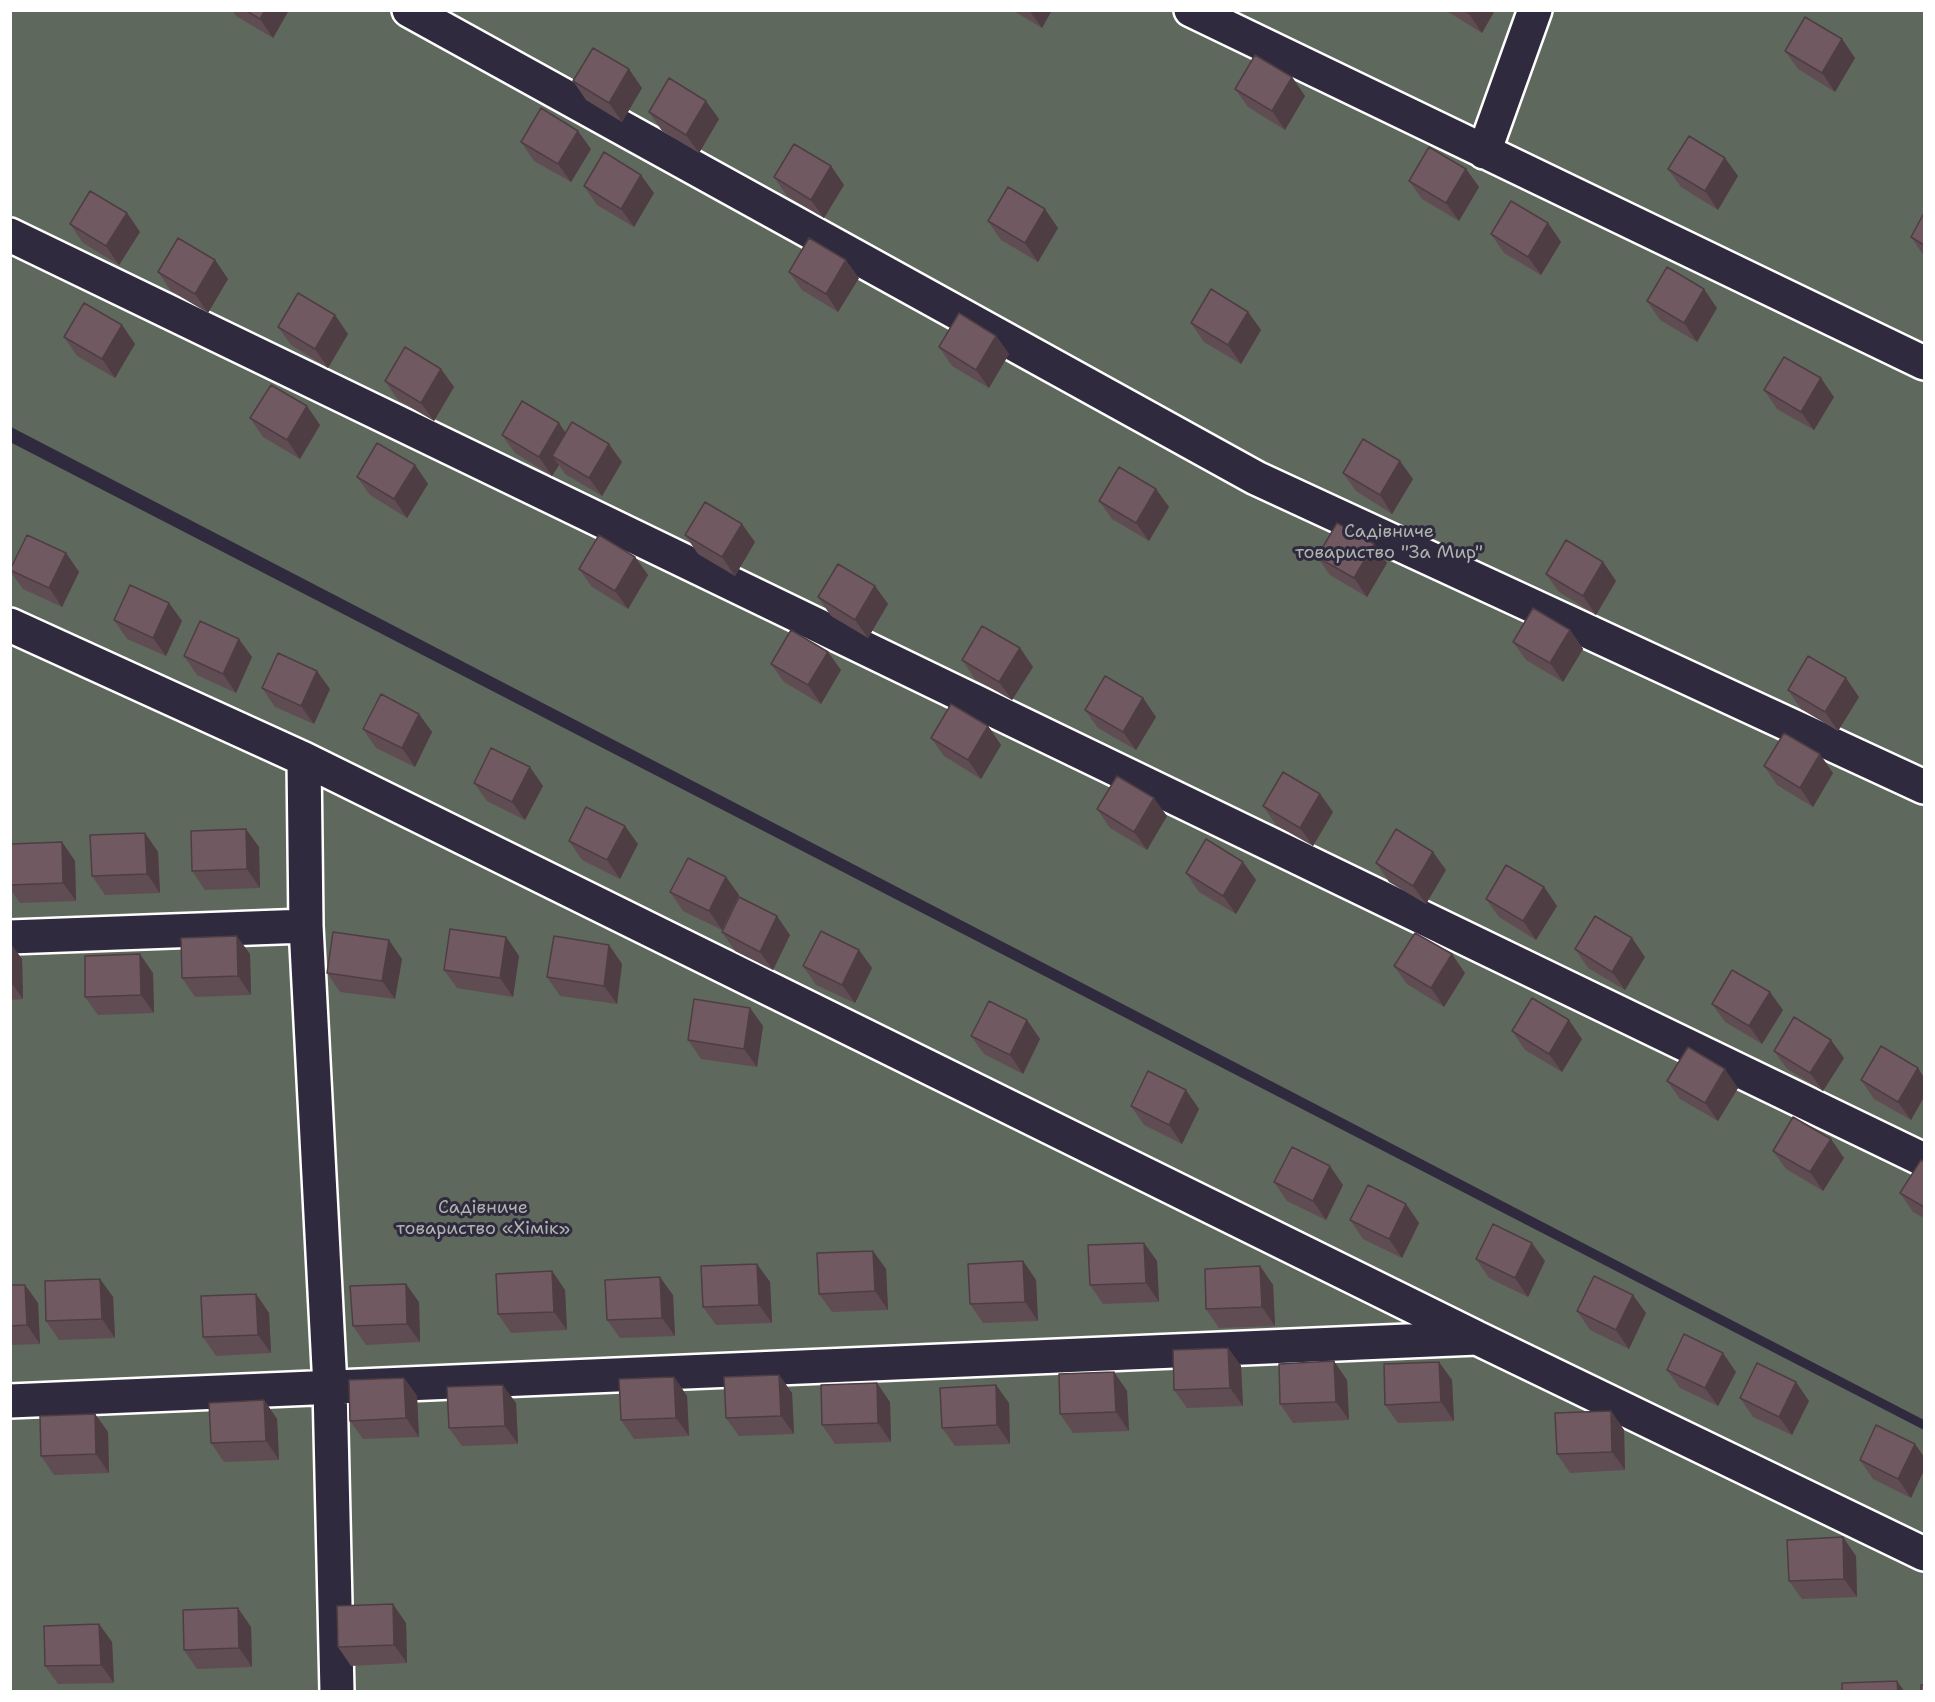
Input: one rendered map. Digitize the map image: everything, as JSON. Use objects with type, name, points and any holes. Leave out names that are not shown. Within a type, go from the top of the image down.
[{"type":"street","points":[[409,10],[1256,478],[1924,787]]},
{"type":"street","points":[[1191,10],[1924,363]]},
{"type":"street","points":[[1484,152],[1535,10]]},
{"type":"street","points":[[10,235],[1924,1160]]},
{"type":"street","points":[[10,625],[304,759],[1477,1338],[1924,1554]]},
{"type":"street","points":[[304,759],[306,926],[330,1387],[337,1692]]},
{"type":"street","points":[[10,937],[306,926]]},
{"type":"street","points":[[10,1401],[1477,1338]]},
{"type":"green space","name":"Садівниче товариство \"За Мир\"","points":[[10,11],[1924,11],[1924,1420],[11,427]]},
{"type":"green space","name":"Садівниче товариство «Хімік»","points":[[10,442],[1924,1430],[1924,1691],[11,1691]]},
{"type":"building","points":[[245,10],[265,10],[260,19]]},
{"type":"building","points":[[1805,17],[1842,39],[1822,73],[1785,51]]},
{"type":"building","points":[[593,48],[629,69],[609,103],[573,81]]},
{"type":"building","points":[[1255,55],[1292,77],[1272,111],[1235,89]]},
{"type":"building","points":[[669,78],[706,101],[686,135],[649,112]]},
{"type":"building","points":[[541,108],[578,131],[558,164],[521,142]]},
{"type":"building","points":[[1689,136],[1725,158],[1705,191],[1668,169]]},
{"type":"building","points":[[794,144],[831,166],[811,200],[774,177]]},
{"type":"building","points":[[1429,147],[1466,169],[1446,203],[1409,181]]},
{"type":"building","points":[[604,152],[641,175],[621,209],[584,186]]},
{"type":"building","points":[[1008,187],[1045,209],[1025,243],[988,221]]},
{"type":"building","points":[[90,191],[127,213],[106,246],[70,224]]},
{"type":"building","points":[[1511,201],[1548,223],[1528,257],[1491,234]]},
{"type":"building","points":[[1924,213],[1924,245],[1911,237]]},
{"type":"building","points":[[178,238],[215,260],[195,294],[158,272]]},
{"type":"building","points":[[809,238],[846,260],[826,294],[789,272]]},
{"type":"building","points":[[1667,267],[1704,289],[1684,323],[1647,301]]},
{"type":"building","points":[[1211,289],[1248,312],[1228,345],[1191,323]]},
{"type":"building","points":[[298,293],[335,315],[315,349],[278,327]]},
{"type":"building","points":[[84,303],[122,325],[102,359],[64,337]]},
{"type":"building","points":[[959,313],[996,336],[976,370],[939,347]]},
{"type":"building","points":[[405,347],[441,369],[421,403],[385,381]]},
{"type":"building","points":[[1784,357],[1821,378],[1801,412],[1764,390]]},
{"type":"building","points":[[271,385],[307,406],[287,440],[250,418]]},
{"type":"building","points":[[522,401],[559,423],[539,457],[502,435]]},
{"type":"building","points":[[572,422],[609,444],[589,478],[552,456]]},
{"type":"building","points":[[1363,439],[1400,461],[1380,495],[1343,473]]},
{"type":"building","points":[[377,443],[415,465],[394,499],[357,477]]},
{"type":"building","points":[[1119,467],[1156,489],[1136,523],[1099,501]]},
{"type":"building","points":[[705,502],[742,524],[722,557],[685,535]]},
{"type":"building","points":[[1337,523],[1374,544],[1354,578],[1317,557]]},
{"type":"building","points":[[27,535],[66,553],[49,588],[10,570]]},
{"type":"building","points":[[599,535],[635,557],[615,591],[579,569]]},
{"type":"building","points":[[1566,540],[1603,562],[1583,596],[1546,574]]},
{"type":"building","points":[[838,564],[875,586],[855,620],[818,597]]},
{"type":"building","points":[[130,585],[169,603],[153,638],[114,620]]},
{"type":"building","points":[[1533,608],[1570,630],[1550,663],[1513,642]]},
{"type":"building","points":[[200,621],[239,639],[223,674],[184,656]]},
{"type":"building","points":[[982,626],[1020,648],[999,682],[962,660]]},
{"type":"building","points":[[791,630],[828,652],[808,685],[771,664]]},
{"type":"building","points":[[278,653],[317,671],[301,706],[262,688]]},
{"type":"building","points":[[1808,656],[1846,678],[1825,712],[1788,690]]},
{"type":"building","points":[[1105,676],[1143,698],[1123,732],[1085,710]]},
{"type":"building","points":[[381,694],[419,714],[402,748],[363,729]]},
{"type":"building","points":[[951,704],[988,726],[968,760],[931,738]]},
{"type":"building","points":[[1784,733],[1820,754],[1800,788],[1764,766]]},
{"type":"building","points":[[491,748],[530,767],[512,802],[474,783]]},
{"type":"building","points":[[1283,772],[1320,794],[1300,828],[1263,806]]},
{"type":"building","points":[[1117,776],[1154,798],[1134,832],[1097,809]]},
{"type":"building","points":[[586,807],[625,826],[607,860],[569,841]]},
{"type":"building","points":[[246,829],[247,869],[192,871],[191,831]]},
{"type":"building","points":[[1396,829],[1433,852],[1413,886],[1376,863]]},
{"type":"building","points":[[145,833],[147,874],[92,876],[90,835]]},
{"type":"building","points":[[1206,839],[1243,862],[1223,896],[1186,873]]},
{"type":"building","points":[[62,842],[63,883],[10,885],[10,844]]},
{"type":"building","points":[[688,858],[726,877],[709,911],[670,892]]},
{"type":"building","points":[[1506,865],[1544,887],[1523,921],[1486,899]]},
{"type":"building","points":[[739,897],[777,916],[760,952],[722,932]]},
{"type":"building","points":[[1595,916],[1632,938],[1612,972],[1575,949]]},
{"type":"building","points":[[450,929],[506,937],[500,978],[444,970]]},
{"type":"building","points":[[821,931],[859,950],[842,985],[803,966]]},
{"type":"building","points":[[333,932],[389,940],[382,981],[327,973]]},
{"type":"building","points":[[1415,933],[1452,954],[1431,988],[1394,966]]},
{"type":"building","points":[[237,936],[238,976],[182,978],[181,938]]},
{"type":"building","points":[[554,936],[609,945],[604,986],[547,977]]},
{"type":"building","points":[[140,954],[141,995],[85,997],[85,956]]},
{"type":"building","points":[[1732,970],[1770,992],[1749,1026],[1712,1004]]},
{"type":"building","points":[[1532,998],[1569,1020],[1549,1054],[1512,1031]]},
{"type":"building","points":[[694,999],[750,1008],[744,1049],[688,1040]]},
{"type":"building","points":[[989,1001],[1027,1020],[1010,1055],[971,1036]]},
{"type":"building","points":[[1794,1017],[1831,1040],[1810,1073],[1774,1051]]},
{"type":"building","points":[[1881,1046],[1918,1068],[1898,1102],[1861,1080]]},
{"type":"building","points":[[1688,1047],[1725,1069],[1705,1103],[1667,1081]]},
{"type":"building","points":[[1148,1071],[1186,1090],[1169,1125],[1131,1106]]},
{"type":"building","points":[[1793,1117],[1831,1139],[1810,1172],[1773,1151]]},
{"type":"building","points":[[1292,1147],[1330,1166],[1313,1201],[1274,1182]]},
{"type":"building","points":[[1921,1160],[1924,1162],[1924,1207],[1900,1193]]},
{"type":"building","points":[[1368,1185],[1406,1204],[1389,1239],[1350,1220]]},
{"type":"building","points":[[1493,1224],[1532,1243],[1515,1278],[1476,1259]]},
{"type":"building","points":[[1144,1243],[1146,1283],[1090,1285],[1088,1245]]},
{"type":"building","points":[[873,1251],[875,1291],[819,1294],[817,1253]]},
{"type":"building","points":[[1023,1261],[1025,1302],[970,1304],[968,1264]]},
{"type":"building","points":[[757,1264],[759,1305],[703,1307],[701,1266]]},
{"type":"building","points":[[1260,1266],[1262,1307],[1206,1309],[1205,1269]]},
{"type":"building","points":[[552,1271],[554,1312],[498,1314],[496,1274]]},
{"type":"building","points":[[1594,1276],[1633,1295],[1616,1330],[1577,1311]]},
{"type":"building","points":[[660,1277],[662,1318],[607,1320],[605,1280]]},
{"type":"building","points":[[100,1279],[102,1319],[46,1321],[45,1281]]},
{"type":"building","points":[[406,1284],[407,1324],[353,1326],[350,1286]]},
{"type":"building","points":[[10,1285],[25,1285],[27,1325],[10,1326]]},
{"type":"building","points":[[256,1294],[258,1335],[203,1337],[201,1296]]},
{"type":"building","points":[[1684,1334],[1723,1353],[1705,1388],[1667,1370]]},
{"type":"building","points":[[1228,1348],[1230,1388],[1174,1390],[1173,1350]]},
{"type":"building","points":[[1334,1361],[1336,1402],[1280,1404],[1279,1364]]},
{"type":"building","points":[[1439,1362],[1441,1402],[1385,1405],[1384,1364]]},
{"type":"building","points":[[1757,1363],[1796,1382],[1779,1417],[1740,1398]]},
{"type":"building","points":[[1114,1372],[1116,1412],[1060,1414],[1059,1374]]},
{"type":"building","points":[[779,1375],[781,1416],[726,1418],[724,1377]]},
{"type":"building","points":[[674,1377],[676,1418],[621,1420],[619,1379]]},
{"type":"building","points":[[404,1378],[406,1418],[350,1421],[349,1380]]},
{"type":"building","points":[[877,1383],[878,1423],[822,1425],[821,1385]]},
{"type":"building","points":[[503,1385],[505,1426],[449,1428],[447,1387]]},
{"type":"building","points":[[996,1385],[997,1425],[942,1428],[940,1388]]},
{"type":"building","points":[[264,1400],[266,1441],[211,1443],[209,1403]]},
{"type":"building","points":[[1611,1411],[1612,1452],[1557,1454],[1555,1413]]},
{"type":"building","points":[[95,1414],[96,1454],[41,1456],[40,1416]]},
{"type":"building","points":[[1876,1425],[1915,1444],[1898,1479],[1860,1460]]},
{"type":"building","points":[[1843,1537],[1844,1579],[1789,1581],[1787,1540]]},
{"type":"building","points":[[393,1604],[394,1645],[338,1647],[337,1606]]},
{"type":"building","points":[[238,1608],[239,1648],[184,1650],[183,1610]]},
{"type":"building","points":[[99,1624],[101,1665],[45,1666],[44,1626]]},
{"type":"building","points":[[1897,1681],[1898,1692],[1842,1692],[1842,1683]]}]
